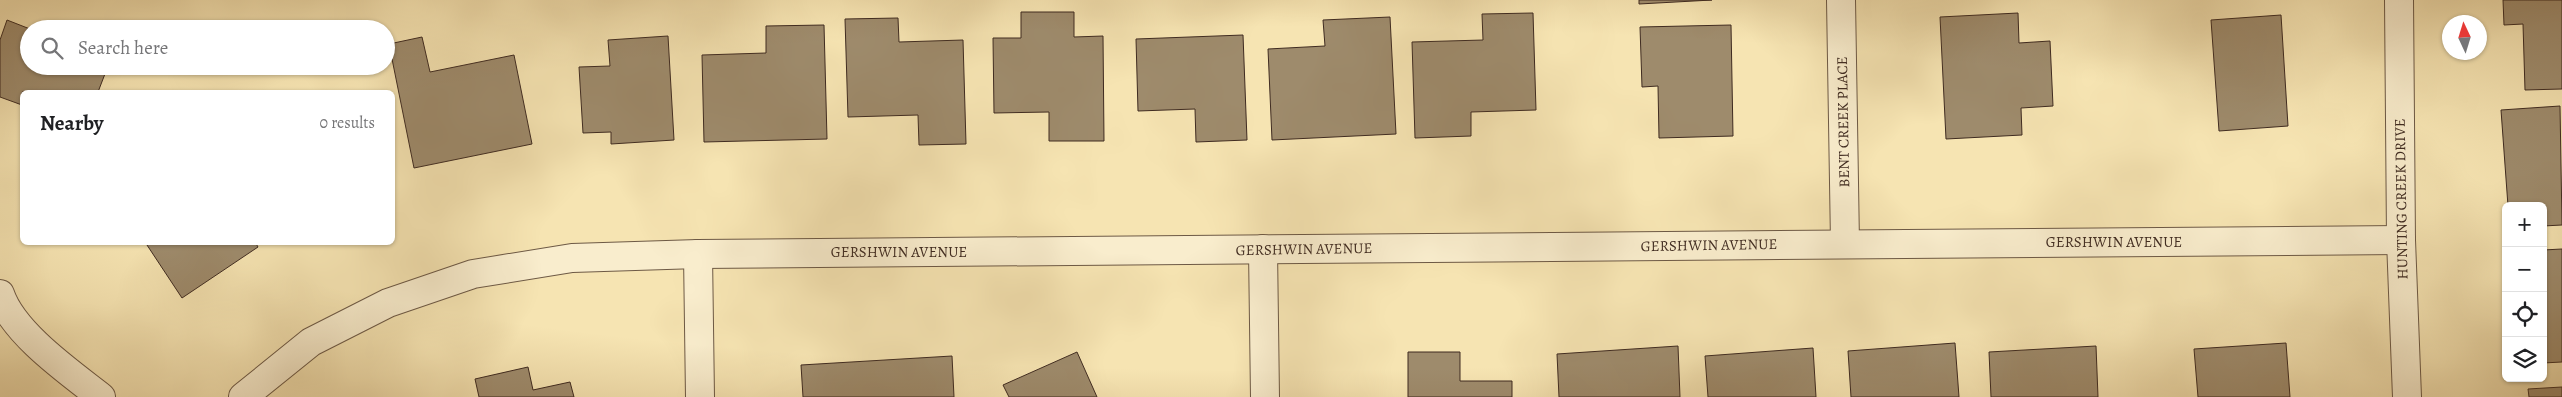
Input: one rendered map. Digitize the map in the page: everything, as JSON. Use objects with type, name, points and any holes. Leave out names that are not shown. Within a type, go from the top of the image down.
[{"type":"street","name":"BENT CREEK PLACE","points":[[1841,0],[1845,244]]},
{"type":"street","name":"HUNTING CREEK DRIVE","points":[[2399,0],[2401,240],[2407,397]]},
{"type":"street","name":"GERSHWIN AVENUE","points":[[243,397],[310,342],[388,303],[473,274],[572,258],[698,254],[2401,240]]},
{"type":"street","points":[[1263,249],[1265,397]]},
{"type":"street","points":[[698,254],[700,397]]},
{"type":"street","points":[[0,294],[6,311],[54,361],[102,397]]},
{"type":"building","points":[[1639,0],[1712,0],[1639,4]]},
{"type":"building","points":[[2503,0],[2562,0],[2562,89],[2525,90],[2523,24],[2504,25]]},
{"type":"building","points":[[1021,12],[1074,12],[1074,37],[1103,36],[1104,141],[1049,141],[1049,112],[994,113],[993,38],[1021,38]]},
{"type":"building","points":[[1533,13],[1536,110],[1471,112],[1471,136],[1415,138],[1412,42],[1483,40],[1482,14]]},
{"type":"building","points":[[2018,13],[2019,43],[2050,41],[2053,106],[2021,108],[2022,135],[1946,139],[1940,17]]},
{"type":"building","points":[[2281,15],[2288,126],[2219,131],[2211,20]]},
{"type":"building","points":[[1390,17],[1396,134],[1272,140],[1268,49],[1325,46],[1323,20]]},
{"type":"building","points":[[898,18],[899,42],[963,40],[966,144],[919,145],[918,115],[848,117],[845,19]]},
{"type":"building","points":[[7,20],[20,25],[20,75],[105,75],[99,90],[20,90],[20,104],[0,97],[0,40]]},
{"type":"building","points":[[824,25],[827,139],[704,142],[702,55],[766,53],[766,26]]},
{"type":"building","points":[[1731,25],[1733,136],[1659,138],[1658,86],[1642,87],[1640,27]]},
{"type":"building","points":[[1243,35],[1247,140],[1196,142],[1195,109],[1138,111],[1136,39]]},
{"type":"building","points":[[668,36],[674,140],[611,144],[611,132],[583,133],[579,67],[610,66],[608,40]]},
{"type":"building","points":[[422,37],[430,72],[514,55],[532,144],[414,168],[395,74],[395,43]]},
{"type":"building","points":[[2560,106],[2562,225],[2547,226],[2547,202],[2508,202],[2501,110]]},
{"type":"building","points":[[147,245],[257,245],[258,247],[182,298]]},
{"type":"building","points":[[2562,249],[2562,362],[2547,363],[2547,250]]},
{"type":"building","points":[[1955,343],[1959,397],[1851,397],[1848,351]]},
{"type":"building","points":[[2286,343],[2290,397],[2198,397],[2194,349]]},
{"type":"building","points":[[1678,346],[1680,397],[1559,397],[1557,354]]},
{"type":"building","points":[[2096,346],[2098,397],[1991,397],[1989,352]]},
{"type":"building","points":[[1813,348],[1816,397],[1708,397],[1705,356]]},
{"type":"building","points":[[1077,352],[1097,397],[1009,397],[1003,385]]},
{"type":"building","points":[[1408,352],[1460,352],[1460,381],[1512,381],[1512,397],[1408,397]]},
{"type":"building","points":[[952,356],[954,397],[803,397],[801,365]]},
{"type":"building","points":[[528,367],[533,390],[570,382],[574,397],[479,397],[475,379]]},
{"type":"building","points":[[2562,387],[2562,397],[2529,397],[2528,389]]}]
